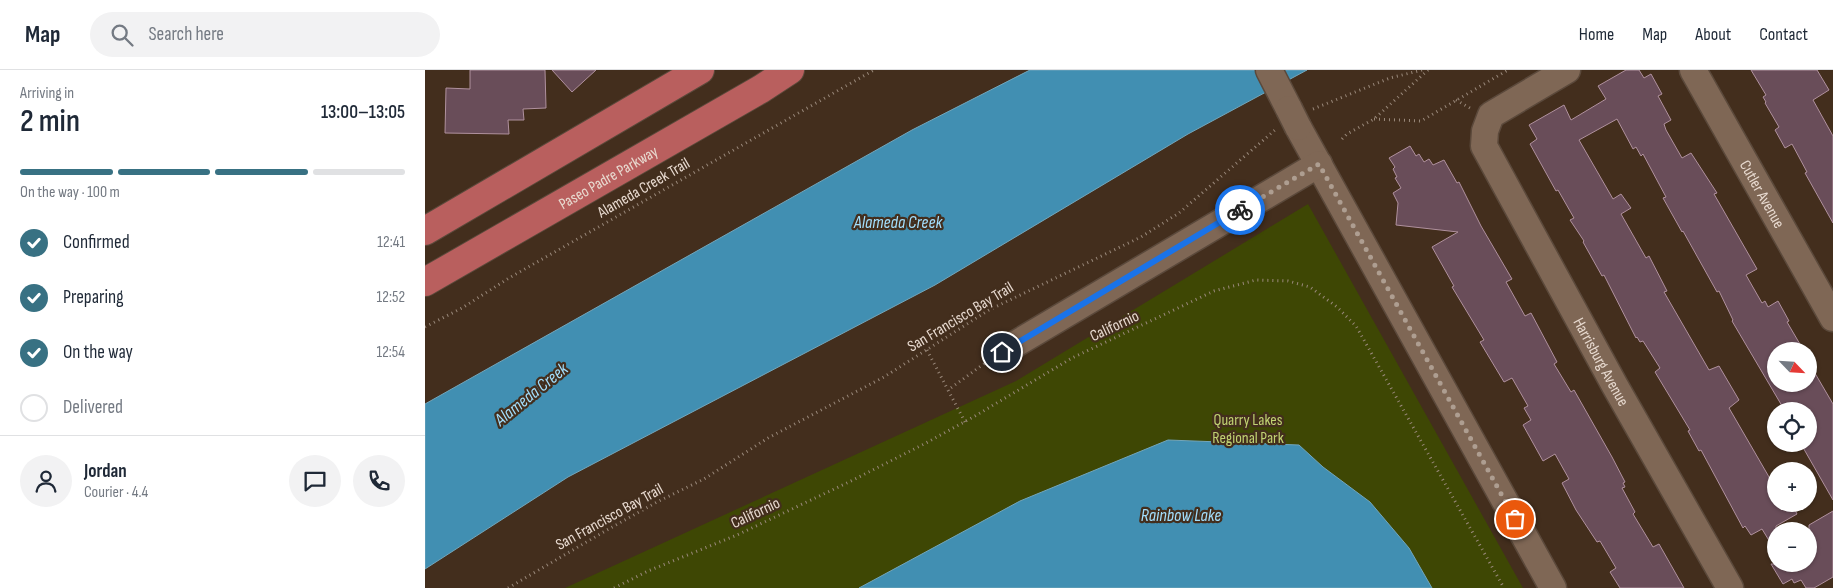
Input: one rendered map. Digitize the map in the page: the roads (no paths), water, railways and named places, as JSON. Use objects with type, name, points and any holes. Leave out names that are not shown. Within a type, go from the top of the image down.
[{"type":"main road","points":[[425,231],[700,70]]},
{"type":"main road","name":"Paseo Padre Parkway","points":[[425,282],[761,89],[790,70]]},
{"type":"street","points":[[1269,70],[1293,119],[1553,588]]},
{"type":"street","name":"Harrisburg Avenue","points":[[1567,70],[1479,121],[1484,146],[1615,386],[1730,588]]},
{"type":"street","name":"Cutler Avenue","points":[[1693,70],[1833,318]]},
{"type":"street","points":[[1002,352],[1319,164]]},
{"type":"water","name":"Alameda Creek","points":[[1030,70],[1307,70],[1188,134],[935,285],[568,477],[425,569],[425,404],[912,130]]},
{"type":"water","name":"Rainbow Lake","points":[[1168,440],[1299,445],[1323,467],[1370,502],[1409,548],[1432,588],[859,588],[1020,501]]},
{"type":"park label","name":"Quarry Lakes Regional Park","points":[[1248,428]]}]
